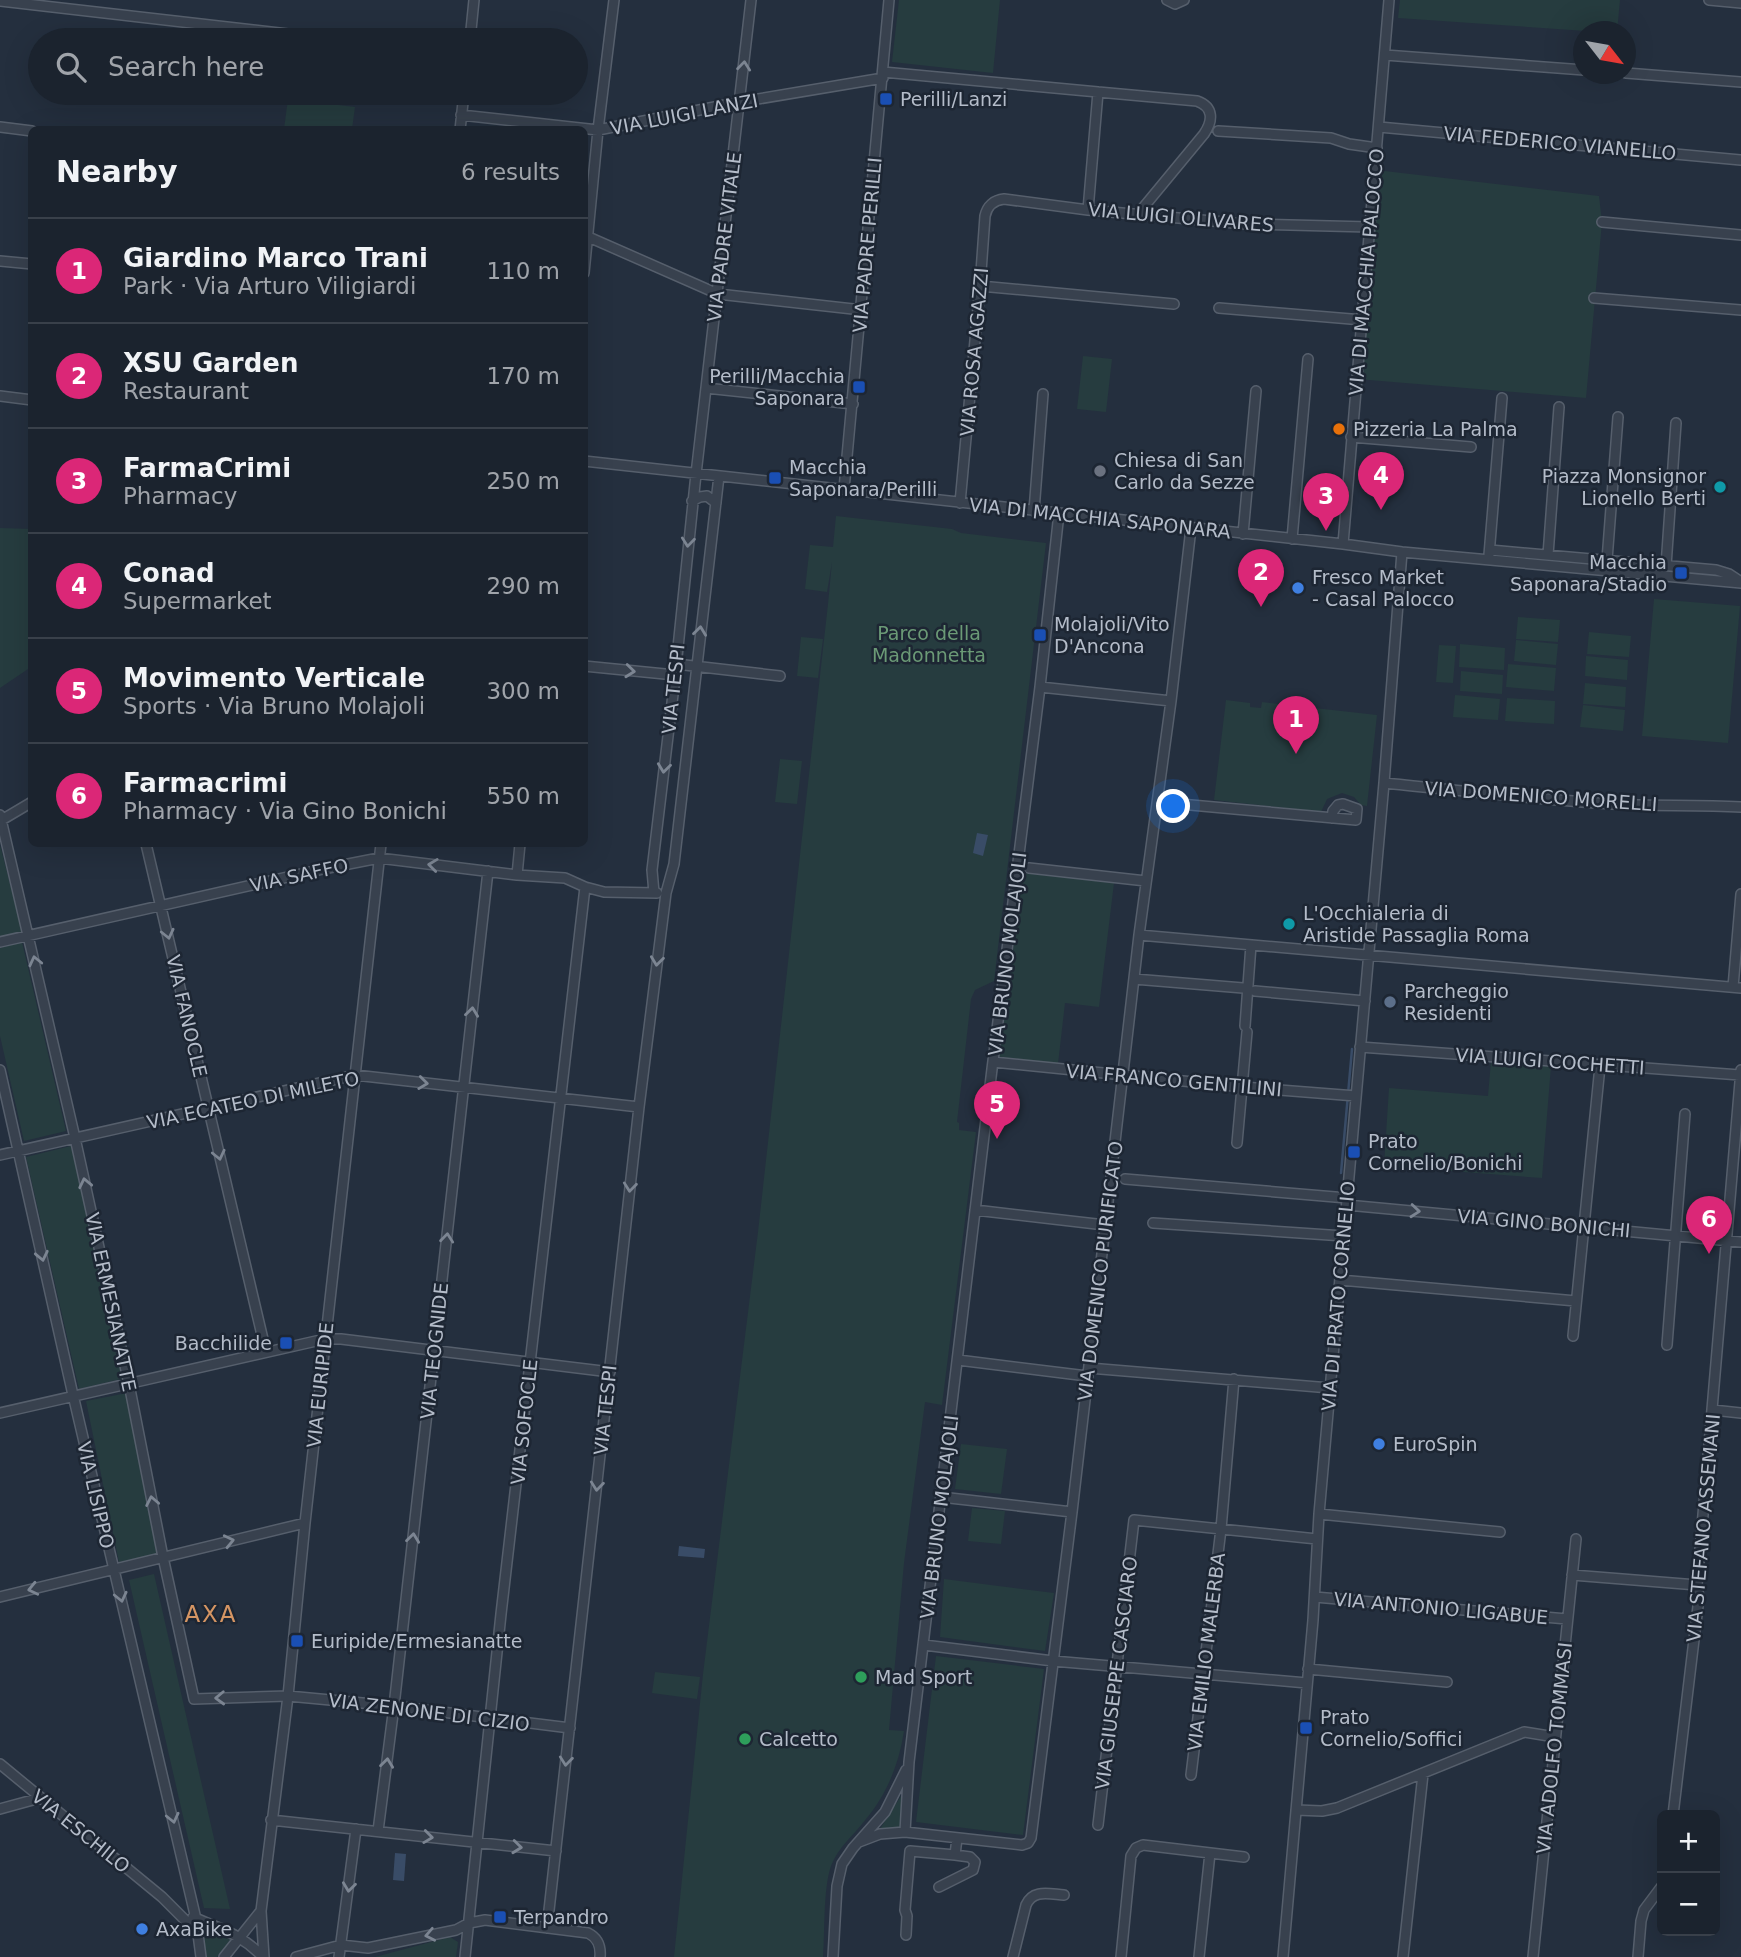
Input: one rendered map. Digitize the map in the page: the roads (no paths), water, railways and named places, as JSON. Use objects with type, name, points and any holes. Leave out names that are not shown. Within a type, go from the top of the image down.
[{"type":"street","points":[[471,28],[474,0]]},
{"type":"street","points":[[588,226],[614,0]]},
{"type":"street","name":"VIA PADRE VITALE","points":[[695,474],[751,0]]},
{"type":"street","name":"VIA PADRE PERILLI","points":[[844,489],[889,0]]},
{"type":"street","points":[[1167,0],[1175,4],[1184,0]]},
{"type":"street","name":"VIA DI MACCHIA PALOCCO","points":[[1343,544],[1389,0]]},
{"type":"street","points":[[1709,0],[1741,3]]},
{"type":"street","points":[[0,1],[235,28]]},
{"type":"street","points":[[1385,55],[1573,69]]},
{"type":"street","points":[[1636,74],[1741,82]]},
{"type":"street","name":"VIA LUIGI LANZI","points":[[588,129],[598,130],[883,75],[1197,101],[1206,105],[1210,109],[1210,122],[1204,134],[1142,209]]},
{"type":"street","points":[[1088,210],[1098,92]]},
{"type":"street","points":[[460,126],[462,105]]},
{"type":"street","name":"VIA LUIGI LANZI","points":[[461,115],[560,126]]},
{"type":"street","points":[[0,127],[28,130]]},
{"type":"street","name":"VIA FEDERICO VIANELLO","points":[[1379,127],[1741,160]]},
{"type":"street","points":[[1218,131],[1331,138],[1377,148]]},
{"type":"street","name":"VIA LUIGI OLIVARES","points":[[992,203],[1004,199],[1088,210],[1246,224],[1370,227]]},
{"type":"street","name":"VIA ROSA AGAZZI","points":[[960,503],[985,216],[992,203]]},
{"type":"street","points":[[1602,222],[1741,235]]},
{"type":"street","points":[[588,236],[718,294],[862,310]]},
{"type":"street","points":[[0,261],[28,264]]},
{"type":"street","points":[[980,286],[1174,304]]},
{"type":"street","points":[[1594,298],[1741,310]]},
{"type":"street","points":[[1219,308],[1363,320]]},
{"type":"street","points":[[1292,539],[1308,359]]},
{"type":"street","points":[[706,388],[853,404]]},
{"type":"street","points":[[1243,534],[1256,391]]},
{"type":"street","points":[[1034,511],[1043,394]]},
{"type":"street","points":[[0,396],[28,400]]},
{"type":"street","points":[[1490,552],[1503,398]]},
{"type":"street","points":[[1548,555],[1559,407]]},
{"type":"street","points":[[1607,560],[1618,417]]},
{"type":"street","points":[[1666,566],[1676,423]]},
{"type":"street","points":[[1351,437],[1471,447]]},
{"type":"street","name":"VIA DI MACCHIA SAPONARA","points":[[588,461],[1402,552],[1466,558],[1490,552],[1741,582]]},
{"type":"street","name":"VIA TESPI","points":[[654,894],[652,870],[675,680],[695,474]]},
{"type":"street","name":"VIA TESPI","points":[[547,1928],[639,1107],[666,893],[674,864],[719,476]]},
{"type":"street","points":[[692,501],[707,496],[716,503]]},
{"type":"street","name":"VIA BRUNO MOLAJOLI","points":[[909,1762],[1059,513]]},
{"type":"street","name":"VIA DOMENICO PURIFICATO","points":[[859,1842],[880,1834],[905,1832],[1022,1844],[1030,1840],[1191,528]]},
{"type":"street","name":"VIA DI PRATO CORNELIO","points":[[1283,1957],[1402,552]]},
{"type":"street","points":[[1466,558],[1490,552],[1607,560],[1721,571],[1741,582]]},
{"type":"street","points":[[676,664],[780,676]]},
{"type":"street","points":[[588,667],[675,680],[693,689]]},
{"type":"street","points":[[1040,687],[1171,701]]},
{"type":"street","name":"VIA DOMENICO MORELLI","points":[[1384,783],[1598,803],[1741,807]]},
{"type":"street","points":[[1158,803],[1332,818]]},
{"type":"street","points":[[0,819],[28,804]]},
{"type":"street","name":"VIA ERMESIANATTE","points":[[0,819],[75,1138],[194,1699],[288,1696]]},
{"type":"street","name":"VIA FANOCLE","points":[[147,847],[266,1352]]},
{"type":"street","name":"VIA EURIPIDE","points":[[263,1957],[261,1911],[288,1696],[381,847]]},
{"type":"street","points":[[517,875],[520,847]]},
{"type":"street","name":"VIA SAFFO","points":[[1,942],[379,858],[488,872],[565,878],[604,892],[654,894]]},
{"type":"street","points":[[1029,868],[1146,881]]},
{"type":"street","name":"VIA TEOGNIDE","points":[[378,1831],[488,872]]},
{"type":"street","name":"VIA SOFOCLE","points":[[465,1957],[585,887]]},
{"type":"street","points":[[654,894],[666,893]]},
{"type":"street","points":[[1139,935],[1737,987],[1741,894]]},
{"type":"street","points":[[1237,1143],[1251,945]]},
{"type":"street","points":[[1134,979],[1242,988]]},
{"type":"street","points":[[1255,991],[1365,1001]]},
{"type":"street","name":"VIA LUIGI COCHETTI","points":[[1360,1047],[1740,1075]]},
{"type":"street","name":"VIA FRANCO GENTILINI","points":[[993,1062],[1356,1096]]},
{"type":"street","points":[[1573,1336],[1600,1066]]},
{"type":"street","name":"VIA LISIPPO","points":[[0,1070],[196,1919],[201,1957]]},
{"type":"street","points":[[1726,1240],[1741,1070]]},
{"type":"street","name":"VIA ECATEO DI MILETO","points":[[0,1156],[355,1075],[639,1107]]},
{"type":"street","points":[[1667,1345],[1685,1114]]},
{"type":"street","name":"VIA GINO BONICHI","points":[[1125,1179],[1741,1242]]},
{"type":"street","points":[[975,1210],[1105,1225]]},
{"type":"street","points":[[1153,1223],[1344,1236]]},
{"type":"street","name":"VIA STEFANO ASSEMANI","points":[[1674,1810],[1699,1598],[1697,1585],[1726,1240]]},
{"type":"street","points":[[1340,1280],[1576,1301]]},
{"type":"street","points":[[0,1413],[326,1339],[610,1372]]},
{"type":"street","points":[[958,1360],[1088,1372],[1234,1379],[1330,1388]]},
{"type":"street","name":"VIA EMILIO MALERBA","points":[[1191,1775],[1221,1529],[1234,1379]]},
{"type":"street","points":[[1713,1410],[1741,1413]]},
{"type":"street","points":[[941,1497],[1072,1512]]},
{"type":"street","points":[[1319,1514],[1500,1532]]},
{"type":"street","name":"VIA GIUSEPPE CASCIARO","points":[[1098,1825],[1134,1520],[1221,1529]]},
{"type":"street","points":[[0,1597],[305,1523]]},
{"type":"street","points":[[1221,1529],[1317,1539]]},
{"type":"street","name":"VIA ADOLFO TOMMASI","points":[[1533,1957],[1576,1539]]},
{"type":"street","points":[[1572,1574],[1697,1585]]},
{"type":"street","name":"VIA ANTONIO LIGABUE","points":[[1315,1597],[1567,1619]]},
{"type":"street","points":[[924,1645],[1053,1661],[1307,1683]]},
{"type":"street","points":[[1308,1669],[1447,1682]]},
{"type":"street","name":"VIA ZENONE DI CIZIO","points":[[288,1696],[570,1728]]},
{"type":"street","points":[[1296,1810],[1326,1811],[1337,1808],[1524,1732],[1555,1737]]},
{"type":"street","points":[[905,1832],[909,1762]]},
{"type":"street","points":[[833,1957],[838,1874],[846,1857],[884,1812],[909,1762]]},
{"type":"street","name":"VIA ESCHILO","points":[[0,1764],[162,1897]]},
{"type":"street","points":[[1403,1957],[1423,1774]]},
{"type":"street","points":[[0,1809],[40,1798]]},
{"type":"street","points":[[271,1820],[556,1851]]},
{"type":"street","points":[[339,1957],[356,1829]]},
{"type":"street","points":[[954,1855],[957,1838]]},
{"type":"street","points":[[1121,1957],[1133,1850],[1143,1845],[1244,1857]]},
{"type":"street","points":[[906,1935],[905,1910],[910,1851],[971,1857],[975,1862],[973,1870],[939,1887]]},
{"type":"street","points":[[1199,1957],[1210,1853]]},
{"type":"street","points":[[1638,1957],[1644,1910],[1657,1893]]},
{"type":"street","points":[[1013,1957],[1030,1898],[1039,1894],[1063,1895]]},
{"type":"street","points":[[162,1897],[196,1919],[240,1937],[263,1957]]},
{"type":"street","points":[[162,1897],[199,1934],[210,1924]]},
{"type":"street","points":[[224,1957],[261,1911]]},
{"type":"street","points":[[296,1957],[341,1945],[367,1952],[485,1920],[588,1933],[595,1937],[600,1957]]},
{"type":"water","points":[[977,833],[988,835],[983,856],[973,853]]},
{"type":"water","points":[[679,1546],[705,1549],[704,1558],[678,1556]]},
{"type":"water","points":[[395,1853],[406,1854],[404,1881],[393,1880]]},
{"type":"waterway","points":[[1341,1173],[1352,1049]]},
{"type":"place","name":"Perilli/Lanzi","points":[[886,99]]},
{"type":"place","name":"Perilli/Macchia Saponara","points":[[859,387]]},
{"type":"place","name":"Pizzeria La Palma","points":[[1339,429]]},
{"type":"place","name":"Chiesa di San Carlo da Sezze","points":[[1100,471]]},
{"type":"place","name":"Macchia Saponara/Perilli","points":[[775,478]]},
{"type":"place","name":"Piazza Monsignor Lionello Berti","points":[[1720,487]]},
{"type":"place","name":"Conad","points":[[1381,510]]},
{"type":"place","name":"FarmaCrimi","points":[[1326,531]]},
{"type":"place","name":"Macchia Saponara/Stadio","points":[[1681,573]]},
{"type":"place","name":"Fresco Market - Casal Palocco","points":[[1298,588]]},
{"type":"place","name":"XSU Garden","points":[[1261,607]]},
{"type":"place","name":"Molajoli/Vito D'Ancona","points":[[1040,635]]},
{"type":"place","name":"Giardino Marco Trani","points":[[1296,754]]},
{"type":"place","name":"L'Occhialeria di Aristide Passaglia Roma","points":[[1289,924]]},
{"type":"place","name":"Parcheggio Residenti","points":[[1390,1002]]},
{"type":"place","name":"Movimento Verticale","points":[[997,1139]]},
{"type":"place","name":"Prato Cornelio/Bonichi","points":[[1354,1152]]},
{"type":"place","name":"Farmacrimi","points":[[1709,1254]]},
{"type":"place","name":"Bacchilide","points":[[286,1343]]},
{"type":"place","name":"EuroSpin","points":[[1379,1444]]},
{"type":"place","name":"Euripide/Ermesianatte","points":[[297,1641]]},
{"type":"place","name":"Mad Sport","points":[[861,1677]]},
{"type":"place","name":"Prato Cornelio/Soffici","points":[[1306,1728]]},
{"type":"place","name":"Calcetto","points":[[745,1739]]},
{"type":"place","name":"Terpandro","points":[[500,1917]]},
{"type":"place","name":"AxaBike","points":[[142,1929]]},
{"type":"district","name":"AXA","points":[[211,1614]]},
{"type":"park label","name":"Parco della Madonnetta","points":[[929,644]]}]
